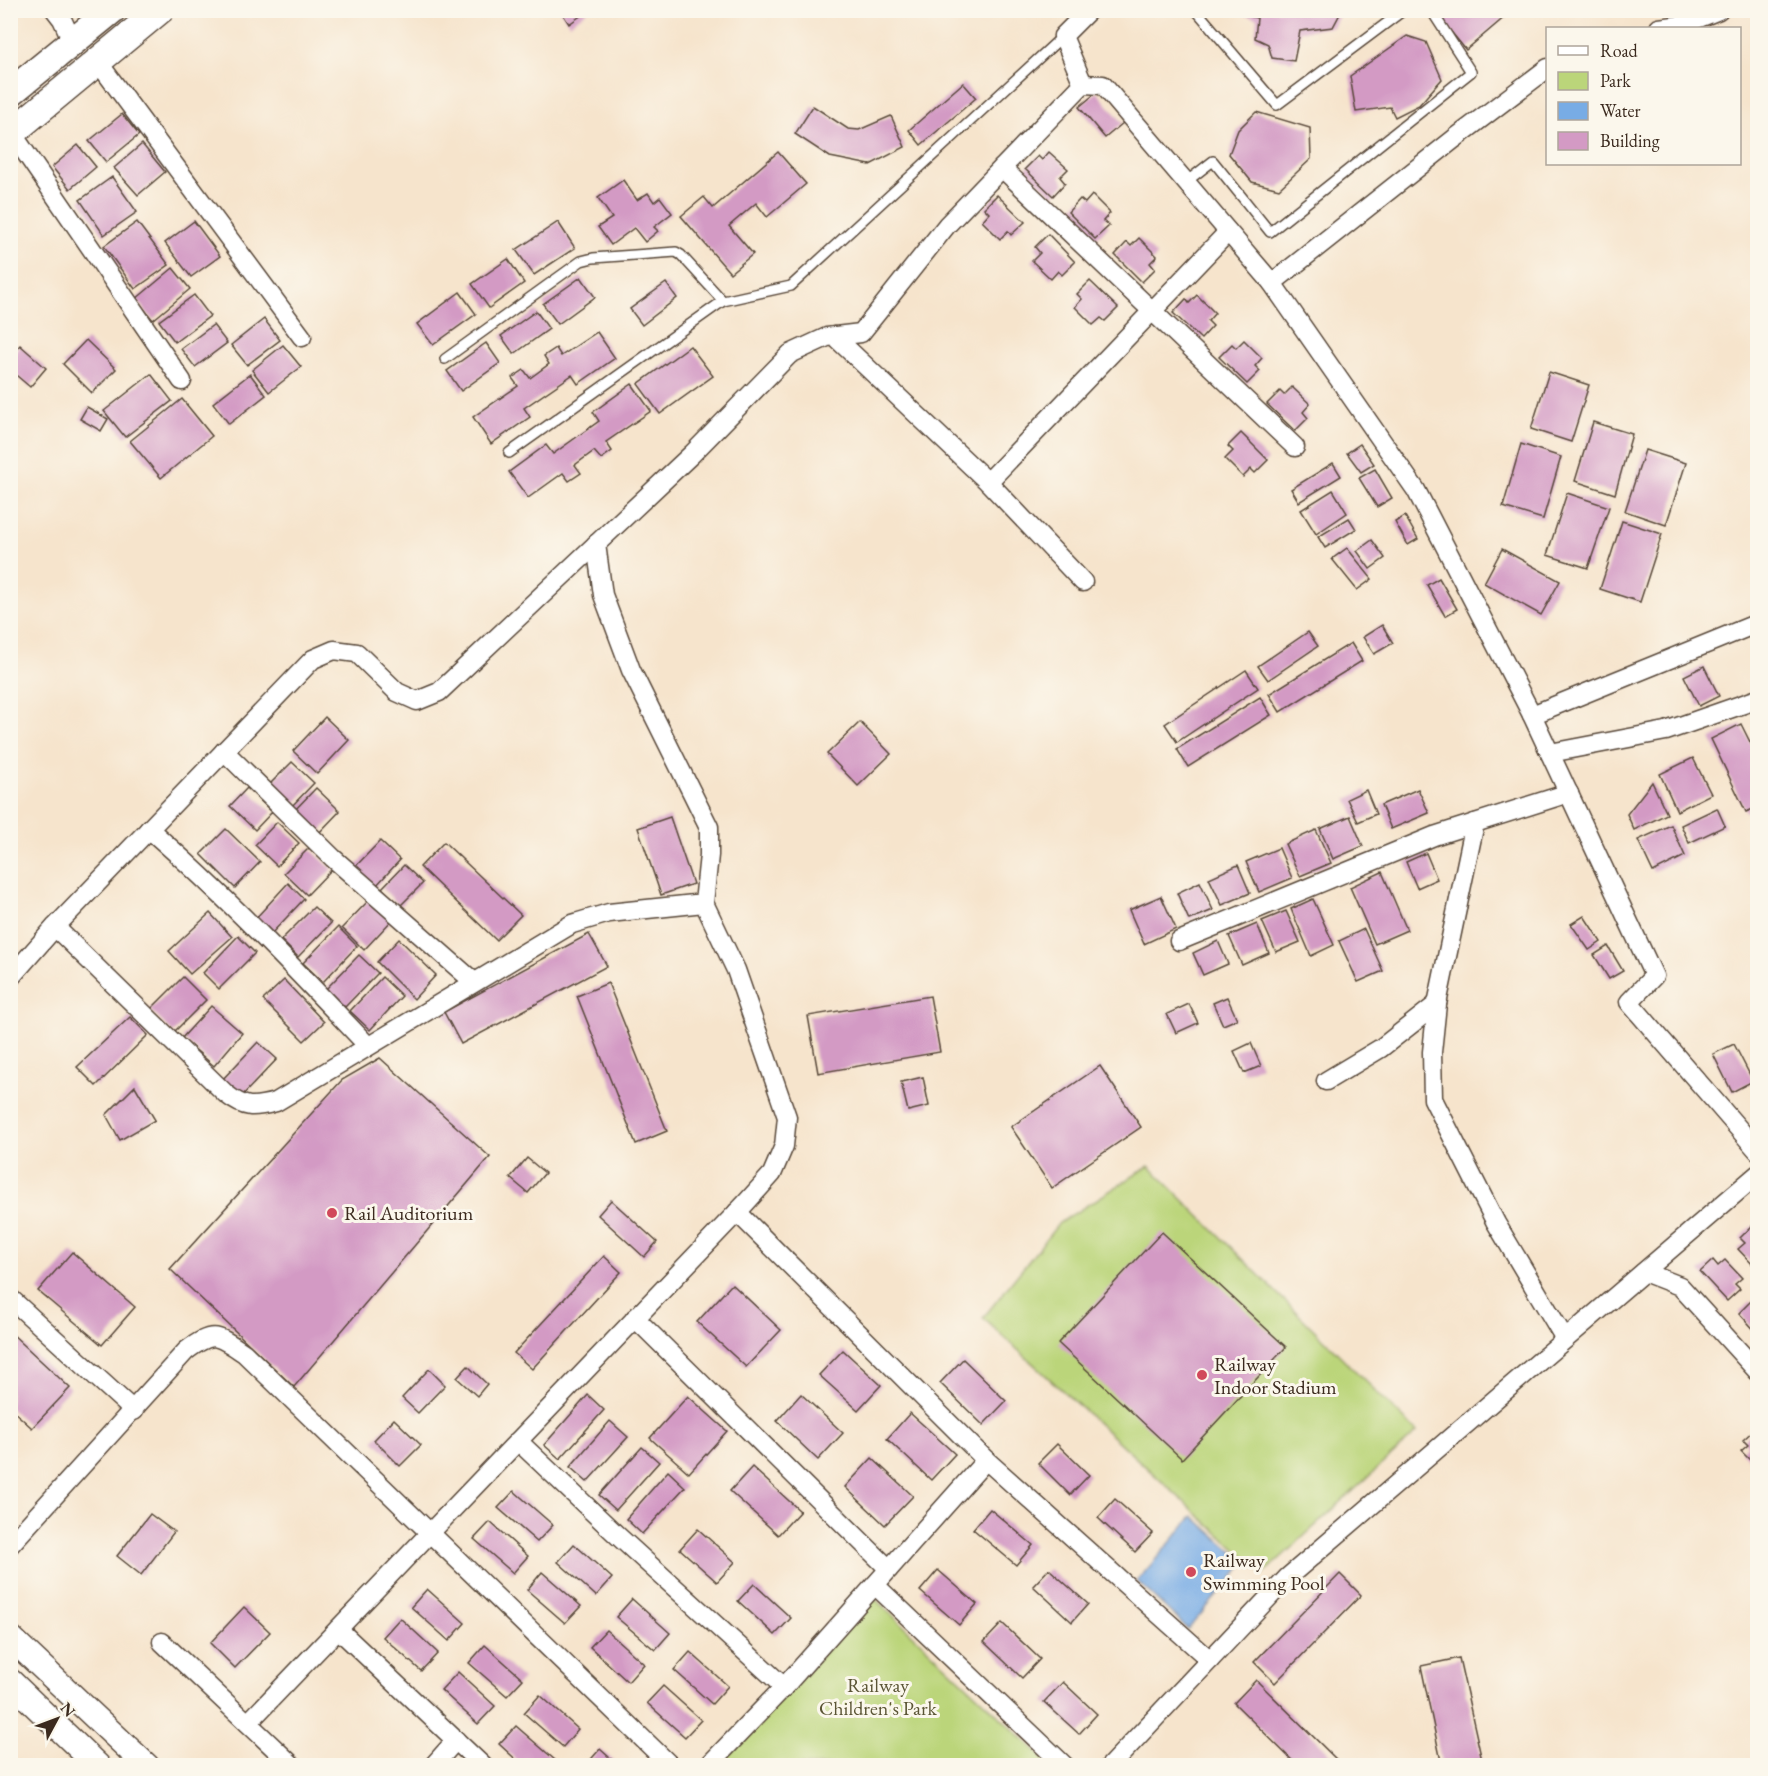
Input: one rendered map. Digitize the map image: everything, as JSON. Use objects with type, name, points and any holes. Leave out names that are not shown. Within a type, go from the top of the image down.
[{"type":"main road","points":[[10,93],[112,10]]},
{"type":"main road","points":[[11,134],[160,10]]},
{"type":"street","points":[[55,10],[72,41]]},
{"type":"street","points":[[1083,84],[1062,36],[1089,10]]},
{"type":"street","points":[[1667,27],[1682,25],[1719,10]]},
{"type":"street","points":[[98,62],[302,337]]},
{"type":"street","points":[[1272,283],[1546,70]]},
{"type":"street","points":[[10,978],[148,829],[313,659],[334,650],[357,653],[397,692],[417,701],[439,693],[692,454],[790,354],[827,337],[861,333],[947,225],[1083,84],[1103,85],[1272,283],[1416,490],[1533,715],[1654,976],[1629,1002],[1758,1151]]},
{"type":"street","points":[[11,134],[182,381]]},
{"type":"street","points":[[1002,168],[1295,447]]},
{"type":"street","points":[[988,482],[1228,232]]},
{"type":"street","points":[[834,336],[988,482],[1083,582]]},
{"type":"street","points":[[248,1723],[738,1212],[772,1174],[784,1146],[787,1117],[736,970],[704,903],[710,855],[709,827],[631,670],[603,596],[596,544]]},
{"type":"street","points":[[1533,715],[1758,623]]},
{"type":"street","points":[[1550,753],[1666,731],[1758,699]]},
{"type":"street","points":[[224,751],[333,858],[474,982]]},
{"type":"street","points":[[1179,941],[1434,836],[1569,793]]},
{"type":"street","points":[[1475,823],[1437,1004],[1432,1052],[1433,1099],[1496,1223],[1565,1339]]},
{"type":"street","points":[[148,829],[190,865],[272,945],[368,1046]]},
{"type":"street","points":[[55,927],[226,1094],[239,1104],[255,1107],[276,1102],[572,924],[609,914],[704,903]]},
{"type":"street","points":[[1326,1081],[1381,1048],[1437,1004]]},
{"type":"street","points":[[1110,1766],[1288,1577],[1758,1174]]},
{"type":"street","points":[[738,1212],[986,1460],[1210,1660]]},
{"type":"street","points":[[1644,1272],[1680,1286],[1758,1372]]},
{"type":"street","points":[[10,1298],[134,1411]]},
{"type":"street","points":[[635,1318],[889,1569]]},
{"type":"street","points":[[10,1545],[134,1411],[186,1351],[203,1339],[220,1337],[244,1353],[672,1766]]},
{"type":"street","points":[[518,1441],[618,1536],[784,1687]]},
{"type":"street","points":[[708,1766],[784,1687],[986,1460]]},
{"type":"street","points":[[875,1585],[1065,1766]]},
{"type":"street","points":[[338,1629],[483,1766]]},
{"type":"street","points":[[10,1637],[147,1766]]},
{"type":"street","points":[[162,1642],[293,1766]]},
{"type":"street","points":[[10,1682],[87,1759]]},
{"type":"street","points":[[433,1766],[456,1740]]},
{"type":"lane","points":[[1196,10],[1277,105],[1404,10]]},
{"type":"lane","points":[[1186,182],[1213,161],[1270,232],[1471,72],[1431,10]]},
{"type":"lane","points":[[509,453],[723,301],[791,286],[1062,36]]},
{"type":"lane","points":[[445,359],[581,261],[593,258],[676,252],[723,301]]},
{"type":"green space","name":"Railway Indoor Stadium","points":[[1149,1166],[1417,1432],[1263,1574],[983,1318],[1059,1223]]},
{"type":"green space","name":"Railway Children's Park","points":[[874,1598],[1051,1765],[719,1766]]},
{"type":"water","name":"Railway Swimming Pool","points":[[1193,1516],[1245,1563],[1188,1629],[1137,1581]]},
{"type":"building","points":[[560,10],[589,10],[569,24]]},
{"type":"building","points":[[1236,10],[1342,10],[1333,27],[1300,31],[1294,61],[1272,58],[1268,44],[1255,38],[1257,18],[1236,13]]},
{"type":"building","points":[[1447,10],[1513,10],[1466,50],[1439,17]]},
{"type":"building","points":[[1407,36],[1426,42],[1442,79],[1419,105],[1395,117],[1390,107],[1356,112],[1350,76]]},
{"type":"building","points":[[963,83],[976,98],[921,145],[909,130]]},
{"type":"building","points":[[1097,92],[1123,123],[1105,138],[1079,107]]},
{"type":"building","points":[[813,106],[848,129],[859,130],[891,116],[905,147],[870,165],[830,157],[795,134]]},
{"type":"building","points":[[1256,112],[1310,128],[1311,159],[1279,189],[1252,182],[1229,154],[1238,130]]},
{"type":"building","points":[[122,114],[139,135],[106,162],[89,141]]},
{"type":"building","points":[[142,144],[165,172],[138,195],[114,168]]},
{"type":"building","points":[[78,145],[96,167],[70,189],[52,167]]},
{"type":"building","points":[[778,152],[806,184],[767,217],[756,203],[729,226],[753,254],[730,273],[681,216],[704,197],[713,208]]},
{"type":"building","points":[[1049,152],[1068,169],[1060,177],[1065,183],[1053,196],[1025,169],[1038,156],[1042,160]]},
{"type":"building","points":[[112,177],[137,212],[104,235],[80,200]]},
{"type":"building","points":[[623,180],[637,200],[648,193],[654,202],[660,197],[672,213],[654,227],[658,231],[645,242],[634,228],[611,245],[598,227],[612,218],[598,198]]},
{"type":"building","points":[[997,195],[1025,222],[1011,235],[1008,231],[1000,239],[982,221],[989,213],[984,208]]},
{"type":"building","points":[[1092,195],[1110,213],[1103,221],[1109,226],[1095,239],[1068,212],[1080,199],[1085,203]]},
{"type":"building","points":[[194,221],[220,256],[191,277],[165,243]]},
{"type":"building","points":[[137,222],[169,265],[135,289],[104,246]]},
{"type":"building","points":[[558,222],[575,248],[534,275],[516,250]]},
{"type":"building","points":[[1048,234],[1075,262],[1062,275],[1058,271],[1051,279],[1032,261],[1040,253],[1035,247]]},
{"type":"building","points":[[1139,238],[1157,256],[1150,263],[1155,269],[1142,282],[1115,255],[1127,242],[1131,246]]},
{"type":"building","points":[[508,259],[524,283],[489,308],[472,284]]},
{"type":"building","points":[[173,268],[190,289],[153,320],[136,299]]},
{"type":"building","points":[[581,277],[595,297],[558,324],[543,304]]},
{"type":"building","points":[[1090,281],[1118,308],[1105,321],[1101,318],[1093,325],[1075,307],[1082,299],[1077,294]]},
{"type":"building","points":[[666,283],[677,298],[642,325],[630,309]]},
{"type":"building","points":[[460,292],[476,314],[433,345],[417,324]]},
{"type":"building","points":[[194,295],[210,316],[175,342],[159,321]]},
{"type":"building","points":[[1197,295],[1215,313],[1208,321],[1213,326],[1201,339],[1173,313],[1186,299],[1189,303]]},
{"type":"building","points":[[536,311],[549,329],[514,354],[501,336]]},
{"type":"building","points":[[264,319],[280,340],[247,365],[231,345]]},
{"type":"building","points":[[213,325],[227,343],[195,367],[181,349]]},
{"type":"building","points":[[597,332],[615,358],[578,384],[572,375],[524,408],[530,417],[491,444],[473,417],[518,386],[512,378],[524,370],[530,378],[549,364],[544,356],[556,348],[561,356]]},
{"type":"building","points":[[86,340],[116,369],[92,393],[63,364]]},
{"type":"building","points":[[1244,340],[1262,358],[1255,366],[1260,371],[1247,384],[1219,357],[1232,344],[1236,348]]},
{"type":"building","points":[[486,343],[500,363],[461,391],[447,371]]},
{"type":"building","points":[[20,345],[46,368],[30,387],[10,370],[10,356]]},
{"type":"building","points":[[283,345],[301,367],[269,392],[252,370]]},
{"type":"building","points":[[690,346],[713,376],[660,414],[638,384]]},
{"type":"building","points":[[1549,372],[1589,385],[1571,442],[1531,429]]},
{"type":"building","points":[[151,374],[172,401],[125,437],[104,411]]},
{"type":"building","points":[[250,374],[266,395],[229,424],[213,403]]},
{"type":"building","points":[[632,384],[651,411],[606,442],[612,451],[601,459],[594,451],[575,465],[581,473],[569,481],[563,473],[528,498],[509,472],[546,445],[553,454],[599,421],[593,412]]},
{"type":"building","points":[[1292,387],[1310,404],[1303,412],[1308,418],[1295,431],[1267,404],[1280,391],[1284,395]]},
{"type":"building","points":[[182,399],[212,436],[161,478],[130,441]]},
{"type":"building","points":[[87,407],[108,419],[101,431],[80,419]]},
{"type":"building","points":[[1593,422],[1632,434],[1615,494],[1575,481]]},
{"type":"building","points":[[1241,433],[1268,460],[1255,473],[1251,469],[1243,477],[1225,459],[1233,451],[1228,446]]},
{"type":"building","points":[[1360,444],[1374,464],[1361,472],[1347,453]]},
{"type":"building","points":[[1521,444],[1561,457],[1543,519],[1503,507]]},
{"type":"building","points":[[1645,450],[1686,463],[1666,525],[1625,511]]},
{"type":"building","points":[[1333,463],[1341,476],[1299,502],[1291,489]]},
{"type":"building","points":[[1375,469],[1392,498],[1377,507],[1359,478]]},
{"type":"building","points":[[1333,490],[1347,513],[1316,534],[1301,510]]},
{"type":"building","points":[[1567,493],[1609,507],[1588,568],[1547,555]]},
{"type":"building","points":[[1405,516],[1418,539],[1408,545],[1395,522]]},
{"type":"building","points":[[1349,518],[1356,529],[1325,548],[1318,537]]},
{"type":"building","points":[[1622,521],[1662,534],[1640,602],[1600,589]]},
{"type":"building","points":[[1372,540],[1385,558],[1370,569],[1357,551]]},
{"type":"building","points":[[1347,548],[1372,579],[1357,590],[1332,559]]},
{"type":"building","points":[[1502,549],[1560,581],[1541,615],[1484,583]]},
{"type":"building","points":[[1439,578],[1457,609],[1445,616],[1427,585]]},
{"type":"building","points":[[1382,625],[1393,643],[1374,654],[1363,637]]},
{"type":"building","points":[[1308,632],[1318,646],[1268,680],[1258,666]]},
{"type":"building","points":[[1351,643],[1362,661],[1280,712],[1269,694]]},
{"type":"building","points":[[1704,666],[1719,696],[1699,706],[1684,676]]},
{"type":"building","points":[[1246,670],[1258,688],[1177,742],[1165,724]]},
{"type":"building","points":[[1260,697],[1271,715],[1188,767],[1177,749]]},
{"type":"building","points":[[325,717],[349,740],[317,774],[293,751]]},
{"type":"building","points":[[860,722],[891,754],[858,786],[827,754]]},
{"type":"building","points":[[1741,724],[1758,758],[1758,807],[1746,812],[1711,739]]},
{"type":"building","points":[[1693,758],[1711,794],[1677,811],[1660,774]]},
{"type":"building","points":[[292,762],[314,783],[291,807],[268,786]]},
{"type":"building","points":[[1652,782],[1667,814],[1634,830],[1627,814]]},
{"type":"building","points":[[247,788],[272,812],[255,830],[230,806]]},
{"type":"building","points":[[316,788],[340,811],[317,835],[293,812]]},
{"type":"building","points":[[1418,789],[1429,813],[1391,829],[1381,805]]},
{"type":"building","points":[[1366,790],[1376,814],[1358,822],[1347,799]]},
{"type":"building","points":[[1717,808],[1725,826],[1689,843],[1681,825]]},
{"type":"building","points":[[1350,816],[1363,846],[1333,859],[1320,829]]},
{"type":"building","points":[[670,817],[693,884],[661,895],[638,828]]},
{"type":"building","points":[[277,822],[299,843],[277,866],[255,845]]},
{"type":"building","points":[[1671,825],[1685,856],[1653,872],[1638,840]]},
{"type":"building","points":[[226,829],[260,862],[235,888],[201,854]]},
{"type":"building","points":[[1316,830],[1331,863],[1300,876],[1285,844]]},
{"type":"building","points":[[380,841],[400,860],[375,887],[355,867]]},
{"type":"building","points":[[444,842],[521,915],[496,940],[420,867]]},
{"type":"building","points":[[309,848],[332,869],[307,895],[284,873]]},
{"type":"building","points":[[1279,848],[1292,878],[1259,892],[1246,862]]},
{"type":"building","points":[[1426,853],[1437,879],[1417,888],[1406,862]]},
{"type":"building","points":[[404,865],[423,883],[400,906],[382,888]]},
{"type":"building","points":[[1238,865],[1250,893],[1222,905],[1209,878]]},
{"type":"building","points":[[1382,872],[1407,930],[1375,944],[1350,887]]},
{"type":"building","points":[[1200,882],[1213,910],[1189,920],[1177,893]]},
{"type":"building","points":[[288,883],[304,899],[271,934],[255,919]]},
{"type":"building","points":[[1161,896],[1176,929],[1144,944],[1129,910]]},
{"type":"building","points":[[370,899],[392,920],[364,950],[342,928]]},
{"type":"building","points":[[1313,899],[1334,945],[1311,956],[1291,909]]},
{"type":"building","points":[[314,907],[331,923],[298,957],[281,940]]},
{"type":"building","points":[[1286,911],[1300,942],[1276,952],[1262,921]]},
{"type":"building","points":[[210,913],[232,937],[190,974],[169,951]]},
{"type":"building","points":[[1584,916],[1601,942],[1589,950],[1571,924]]},
{"type":"building","points":[[1257,924],[1269,953],[1242,965],[1229,936]]},
{"type":"building","points":[[338,927],[357,946],[323,982],[303,963]]},
{"type":"building","points":[[1364,929],[1383,971],[1358,982],[1339,941]]},
{"type":"building","points":[[589,934],[607,966],[461,1044],[444,1012]]},
{"type":"building","points":[[238,936],[255,953],[219,989],[203,973]]},
{"type":"building","points":[[399,939],[436,975],[414,999],[377,962]]},
{"type":"building","points":[[1218,941],[1228,964],[1203,975],[1193,953]]},
{"type":"building","points":[[1608,946],[1623,971],[1609,979],[1594,955]]},
{"type":"building","points":[[359,955],[378,973],[345,1007],[326,989]]},
{"type":"building","points":[[183,977],[206,1000],[173,1033],[150,1010]]},
{"type":"building","points":[[382,977],[402,996],[370,1030],[350,1011]]},
{"type":"building","points":[[284,980],[324,1022],[304,1041],[263,1000]]},
{"type":"building","points":[[608,983],[667,1131],[636,1144],[577,996]]},
{"type":"building","points":[[930,996],[940,1052],[818,1073],[808,1016]]},
{"type":"building","points":[[1227,997],[1237,1019],[1223,1025],[1213,1003]]},
{"type":"building","points":[[1189,1004],[1198,1023],[1176,1033],[1167,1014]]},
{"type":"building","points":[[211,1006],[242,1033],[214,1066],[182,1038]]},
{"type":"building","points":[[130,1017],[148,1035],[96,1086],[77,1067]]},
{"type":"building","points":[[1758,1031],[1758,1046],[1751,1035]]},
{"type":"building","points":[[258,1042],[277,1059],[240,1098],[221,1081]]},
{"type":"building","points":[[1251,1043],[1261,1066],[1244,1073],[1234,1051]]},
{"type":"building","points":[[1734,1044],[1753,1081],[1732,1092],[1713,1054]]},
{"type":"building","name":"Rail Auditorium","points":[[380,1058],[490,1157],[294,1387],[170,1269],[342,1080]]},
{"type":"building","points":[[1100,1066],[1141,1127],[1052,1188],[1011,1127]]},
{"type":"building","points":[[923,1077],[929,1106],[908,1111],[901,1082]]},
{"type":"building","points":[[135,1086],[155,1120],[120,1140],[106,1115]]},
{"type":"building","points":[[527,1158],[545,1173],[528,1193],[510,1178]]},
{"type":"building","points":[[611,1200],[657,1242],[644,1257],[598,1215]]},
{"type":"building","points":[[1752,1226],[1758,1232],[1758,1264],[1755,1267],[1738,1249],[1745,1243],[1740,1238]]},
{"type":"building","points":[[1162,1232],[1286,1347],[1182,1459],[1058,1343]]},
{"type":"building","points":[[72,1252],[135,1307],[102,1345],[38,1291]]},
{"type":"building","points":[[604,1256],[621,1272],[532,1369],[514,1353]]},
{"type":"building","points":[[1713,1260],[1718,1266],[1725,1260],[1742,1278],[1735,1284],[1740,1289],[1727,1301],[1700,1272]]},
{"type":"building","points":[[732,1284],[781,1330],[746,1367],[697,1322]]},
{"type":"building","points":[[1751,1301],[1758,1308],[1758,1334],[1739,1313]]},
{"type":"building","points":[[10,1332],[70,1388],[32,1428],[10,1408]]},
{"type":"building","points":[[843,1350],[881,1385],[858,1410],[819,1375]]},
{"type":"building","points":[[963,1359],[1006,1401],[983,1425],[940,1383]]},
{"type":"building","points":[[468,1366],[487,1384],[477,1396],[457,1378]]},
{"type":"building","points":[[429,1369],[445,1385],[418,1413],[402,1398]]},
{"type":"building","points":[[801,1394],[843,1433],[818,1460],[777,1421]]},
{"type":"building","points":[[588,1395],[604,1410],[560,1459],[544,1445]]},
{"type":"building","points":[[688,1396],[727,1431],[689,1473],[650,1438]]},
{"type":"building","points":[[910,1413],[955,1454],[931,1480],[887,1439]]},
{"type":"building","points":[[394,1419],[421,1445],[400,1466],[374,1440]]},
{"type":"building","points":[[610,1421],[628,1437],[587,1482],[570,1467]]},
{"type":"building","points":[[1756,1428],[1758,1430],[1758,1468],[1741,1451],[1748,1445],[1743,1440]]},
{"type":"building","points":[[1057,1444],[1089,1475],[1070,1495],[1038,1463]]},
{"type":"building","points":[[642,1447],[659,1462],[616,1510],[599,1495]]},
{"type":"building","points":[[872,1458],[913,1496],[885,1525],[845,1487]]},
{"type":"building","points":[[752,1467],[800,1511],[778,1535],[730,1491]]},
{"type":"building","points":[[668,1471],[685,1487],[642,1534],[626,1519]]},
{"type":"building","points":[[514,1491],[553,1525],[537,1542],[498,1508]]},
{"type":"building","points":[[1115,1499],[1153,1533],[1135,1552],[1098,1518]]},
{"type":"building","points":[[990,1509],[1033,1545],[1016,1565],[973,1529]]},
{"type":"building","points":[[150,1514],[174,1532],[141,1575],[117,1556]]},
{"type":"building","points":[[490,1522],[528,1556],[513,1573],[474,1539]]},
{"type":"building","points":[[698,1529],[735,1562],[717,1582],[680,1549]]},
{"type":"building","points":[[574,1544],[612,1578],[596,1596],[558,1562]]},
{"type":"building","points":[[1049,1569],[1088,1604],[1072,1622],[1033,1586]]},
{"type":"building","points":[[938,1570],[977,1604],[959,1625],[920,1591]]},
{"type":"building","points":[[542,1572],[581,1606],[565,1623],[527,1590]]},
{"type":"building","points":[[1340,1574],[1361,1595],[1275,1683],[1254,1662]]},
{"type":"building","points":[[754,1584],[791,1618],[775,1635],[738,1601]]},
{"type":"building","points":[[427,1589],[465,1623],[449,1641],[411,1607]]},
{"type":"building","points":[[632,1599],[670,1633],[655,1650],[616,1617]]},
{"type":"building","points":[[244,1607],[270,1632],[235,1668],[210,1643]]},
{"type":"building","points":[[400,1618],[438,1653],[421,1671],[383,1637]]},
{"type":"building","points":[[1002,1623],[1040,1659],[1022,1678],[984,1642]]},
{"type":"building","points":[[606,1630],[644,1664],[628,1682],[590,1647]]},
{"type":"building","points":[[485,1645],[523,1679],[507,1696],[469,1663]]},
{"type":"building","points":[[690,1652],[728,1686],[712,1704],[674,1670]]},
{"type":"building","points":[[1459,1658],[1483,1765],[1481,1766],[1442,1766],[1421,1666]]},
{"type":"building","points":[[458,1672],[495,1706],[478,1724],[441,1690]]},
{"type":"building","points":[[1256,1680],[1343,1766],[1298,1766],[1234,1703]]},
{"type":"building","points":[[1063,1682],[1097,1714],[1079,1734],[1044,1702]]},
{"type":"building","points":[[663,1686],[701,1720],[685,1737],[647,1703]]},
{"type":"building","points":[[540,1695],[578,1729],[563,1747],[524,1713]]},
{"type":"building","points":[[516,1726],[555,1760],[550,1766],[523,1766],[499,1744]]},
{"type":"building","points":[[600,1749],[619,1766],[585,1766]]},
{"type":"place","name":"Rail Auditorium","points":[[332,1213]]},
{"type":"place","name":"Railway Indoor Stadium","points":[[1202,1375]]},
{"type":"place","name":"Railway Swimming Pool","points":[[1191,1572]]}]
